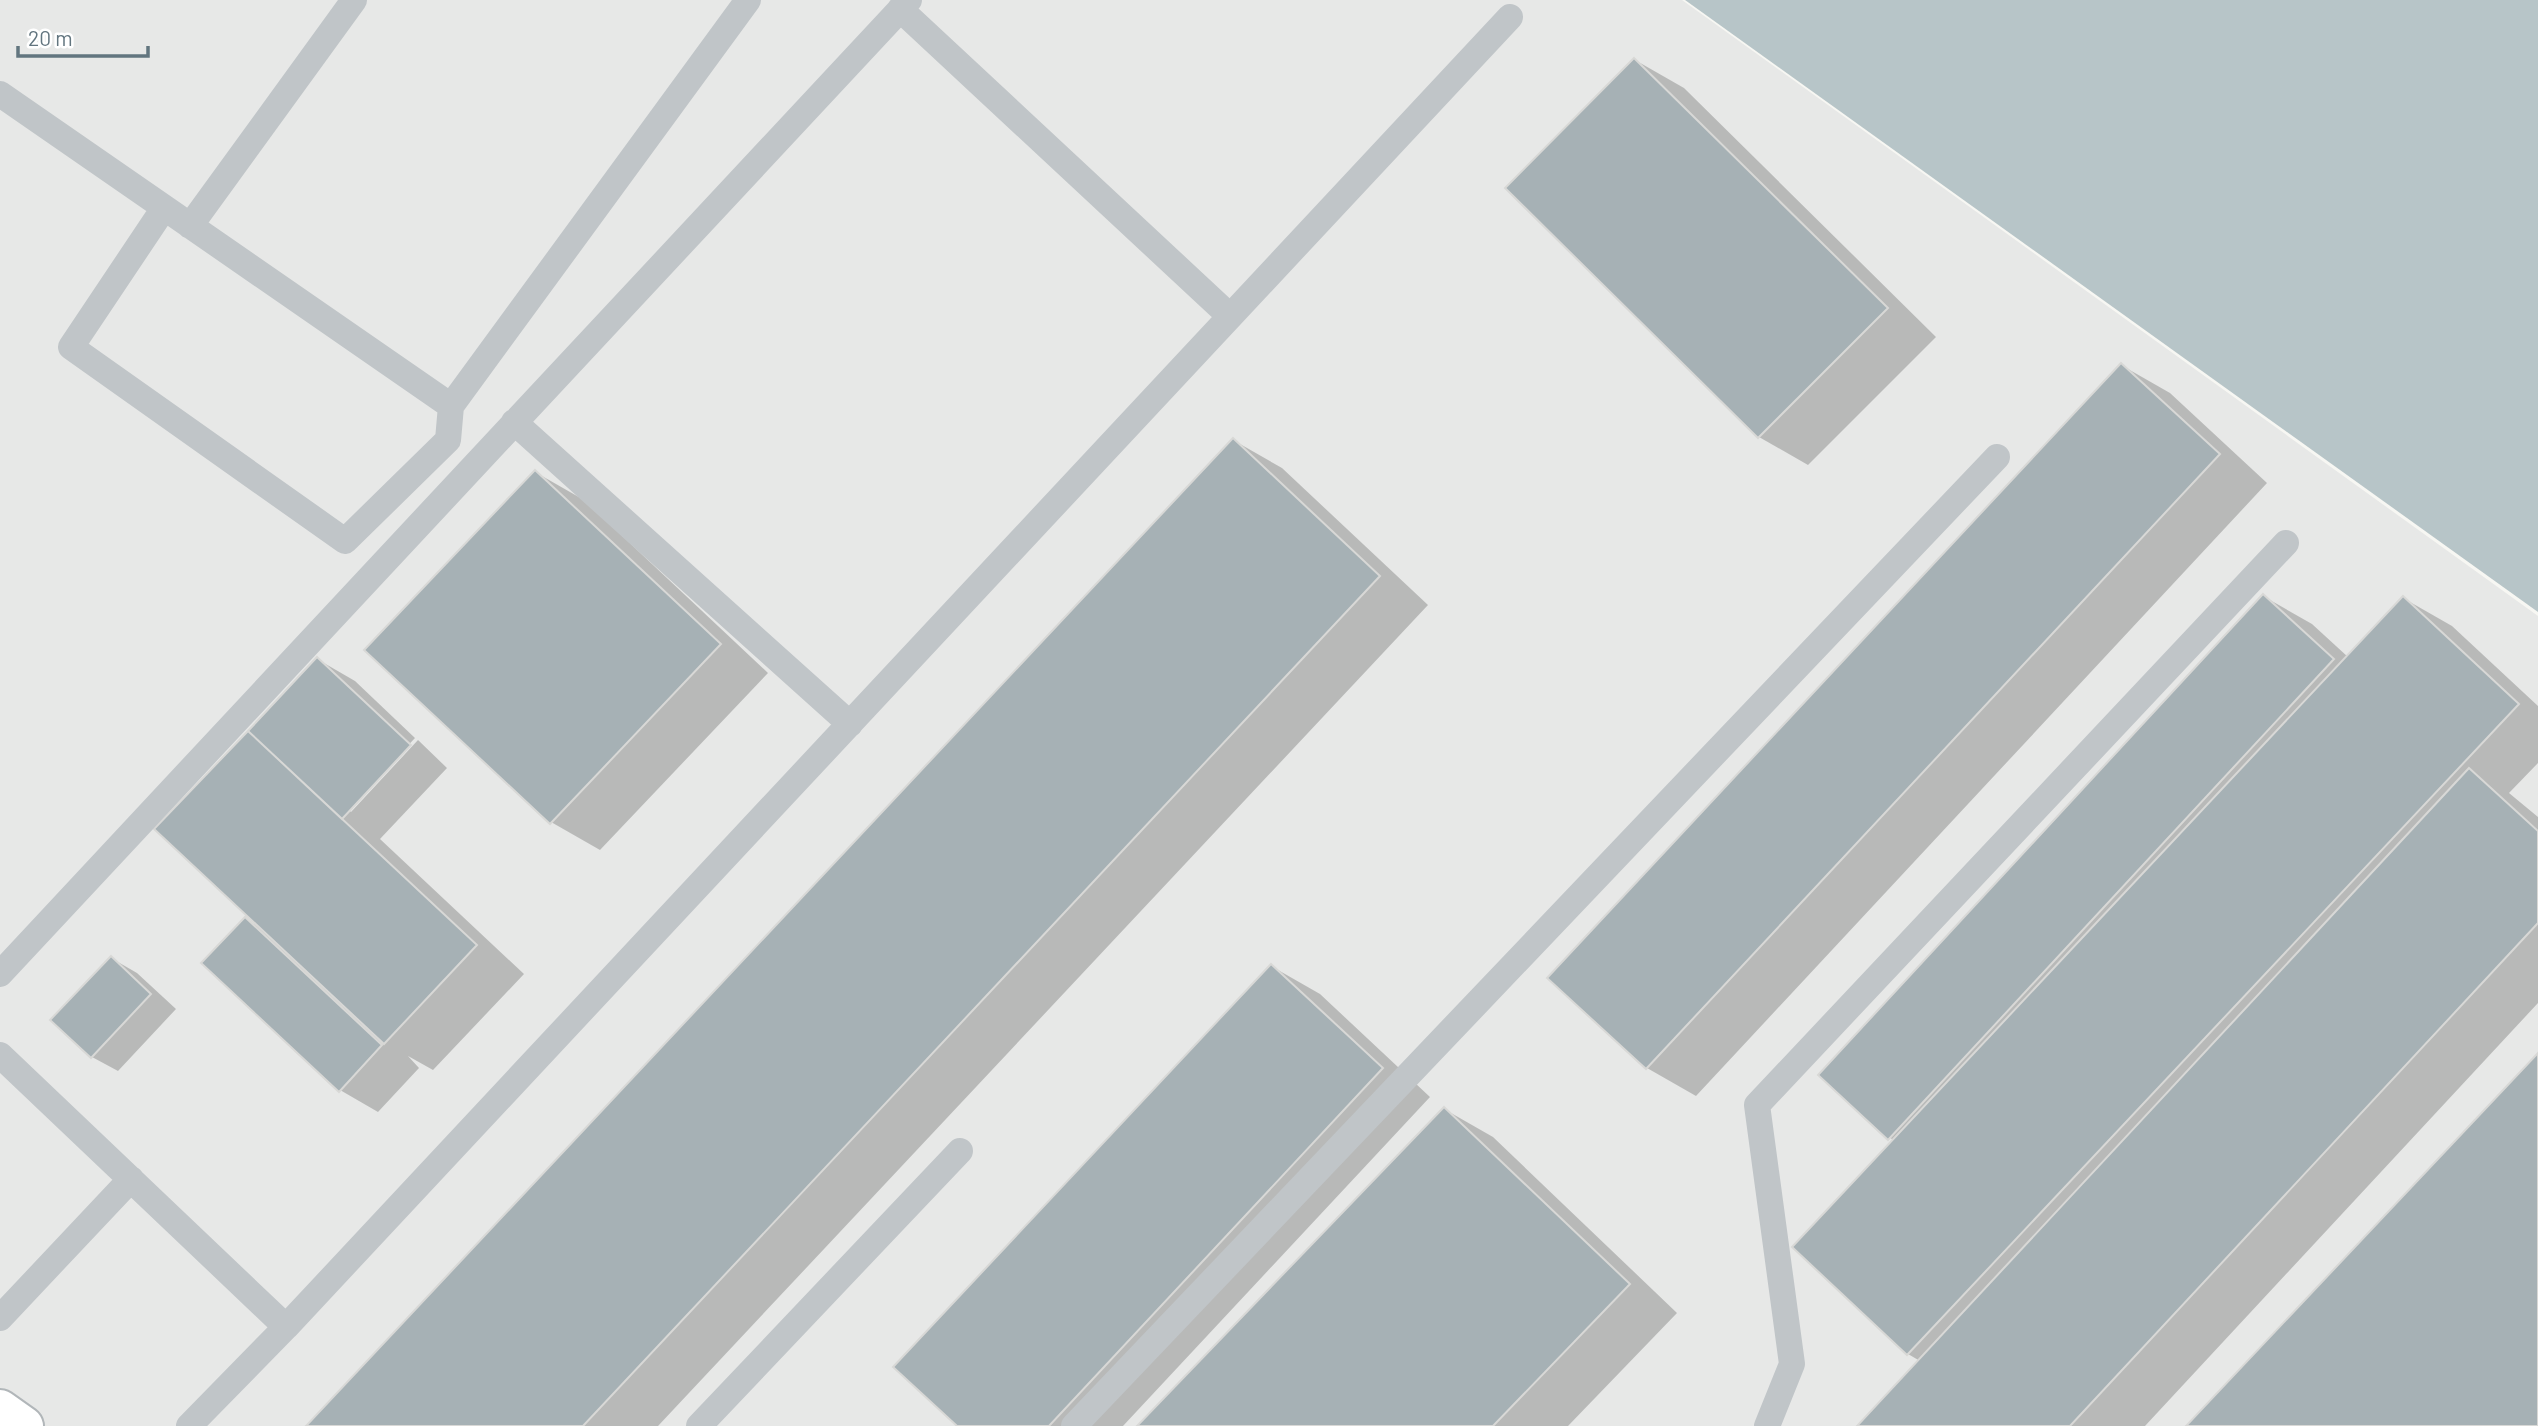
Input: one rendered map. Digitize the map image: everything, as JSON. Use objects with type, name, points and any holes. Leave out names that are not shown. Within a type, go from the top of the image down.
[{"type":"highway","points":[[0,1409],[24,1426]]},
{"type":"lane","points":[[190,226],[354,0]]},
{"type":"lane","points":[[164,208],[71,347],[345,541],[448,440],[451,406],[741,2]]},
{"type":"lane","points":[[0,974],[905,4],[1220,306]]},
{"type":"lane","points":[[189,1426],[286,1327],[1510,17]]},
{"type":"lane","points":[[0,94],[451,406]]},
{"type":"lane","points":[[514,422],[850,724]]},
{"type":"lane","points":[[1074,1426],[1997,457]]},
{"type":"lane","points":[[1767,1426],[1791,1364],[1757,1105],[2286,543]]},
{"type":"lane","points":[[0,1055],[286,1327]]},
{"type":"lane","points":[[699,1426],[960,1151]]},
{"type":"lane","points":[[0,1318],[131,1179]]},
{"type":"shaded area","points":[[0,0],[1682,0],[2538,616],[2538,1426],[0,1426]]},
{"type":"shaded area","points":[[1685,0],[2538,0],[2538,612]]},
{"type":"building","points":[[1634,58],[1888,308],[1758,438],[1505,188]]},
{"type":"building","points":[[2121,363],[2220,454],[1646,1069],[1547,978]]},
{"type":"building","points":[[1233,438],[1380,576],[583,1426],[306,1426]]},
{"type":"building","points":[[535,470],[721,644],[550,824],[364,650]]},
{"type":"building","points":[[2263,594],[2334,659],[1888,1140],[1818,1075]]},
{"type":"building","points":[[2403,596],[2519,704],[1907,1355],[1792,1247]]},
{"type":"building","points":[[317,657],[411,745],[342,819],[248,731]]},
{"type":"building","points":[[248,731],[477,945],[384,1044],[154,829]]},
{"type":"building","points":[[2469,768],[2538,831],[2538,923],[2070,1426],[1857,1426]]},
{"type":"building","points":[[245,917],[382,1045],[339,1092],[201,963]]},
{"type":"building","points":[[111,956],[151,994],[91,1058],[50,1020]]},
{"type":"building","points":[[1271,964],[1383,1068],[1049,1426],[957,1426],[893,1367]]},
{"type":"building","points":[[2538,1053],[2538,1426],[2186,1426]]},
{"type":"building","points":[[1444,1107],[1630,1284],[1493,1426],[1137,1426]]}]
